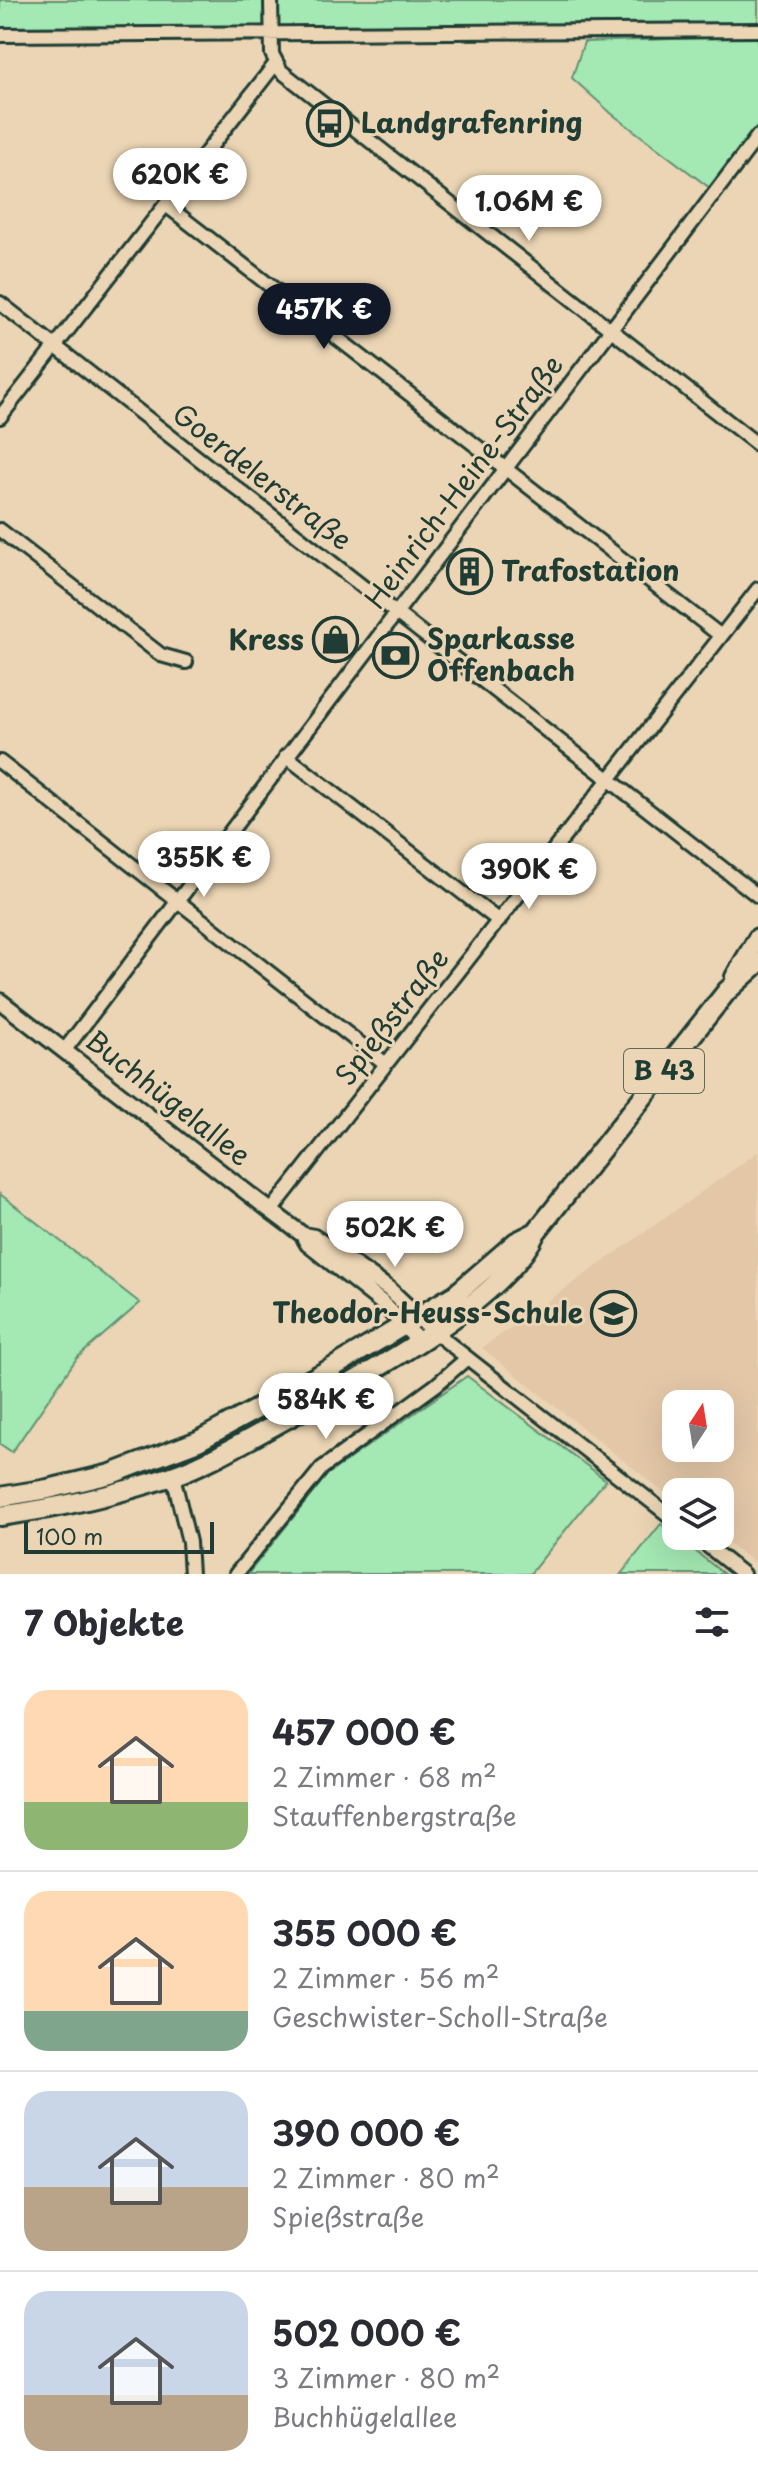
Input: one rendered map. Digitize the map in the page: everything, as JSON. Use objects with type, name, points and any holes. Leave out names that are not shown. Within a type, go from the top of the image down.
[{"type":"main road","name":"B 43","points":[[0,1516],[101,1497],[173,1476],[221,1454],[349,1385],[426,1336],[502,1277],[528,1249],[536,1232],[727,991],[758,938]]},
{"type":"main road","name":"B 43","points":[[727,991],[758,963]]},
{"type":"main road","name":"B 43","points":[[0,1497],[111,1474],[198,1441],[319,1376],[456,1294],[516,1242],[536,1232]]},
{"type":"street","points":[[271,0],[271,35],[276,63],[281,71],[758,445]]},
{"type":"street","points":[[0,35],[758,30]]},
{"type":"street","points":[[0,417],[276,63]]},
{"type":"street","name":"Heinrich-Heine-Straße","points":[[64,1051],[758,136]]},
{"type":"street","points":[[166,205],[721,636]]},
{"type":"street","name":"Goerdelerstraße","points":[[0,303],[758,896]]},
{"type":"street","points":[[0,530],[161,655],[186,662]]},
{"type":"street","name":"Spießstraße","points":[[271,1211],[758,589]]},
{"type":"street","points":[[286,756],[499,921]]},
{"type":"street","points":[[0,762],[386,1064]]},
{"type":"street","name":"Buchhügelallee","points":[[0,1001],[303,1235],[314,1237],[380,1282],[410,1321],[426,1336],[466,1359],[662,1510]]},
{"type":"street","points":[[236,1574],[322,1468],[436,1385],[466,1359]]},
{"type":"street","points":[[173,1476],[189,1542],[191,1574]]},
{"type":"street","points":[[713,1550],[743,1574]]},
{"type":"shaded area","name":"Theodor-Heuss-Schule","points":[[758,1152],[758,1566],[734,1547],[734,1478],[662,1478],[662,1491],[482,1348]]},
{"type":"green space","points":[[0,0],[758,0],[758,23],[0,29]]},
{"type":"green space","points":[[758,36],[758,126],[710,188],[612,114],[572,78],[584,42]]},
{"type":"green space","points":[[0,1194],[140,1303],[77,1358],[12,1452],[0,1444]]},
{"type":"green space","points":[[467,1376],[606,1480],[530,1574],[248,1574],[328,1474]]},
{"type":"green space","points":[[661,1524],[662,1550],[694,1550],[724,1574],[621,1574]]},
{"type":"place","name":"Landgrafenring","points":[[330,123]]},
{"type":"place","name":"Trafostation","points":[[470,571]]},
{"type":"place","name":"Kress","points":[[335,640]]},
{"type":"place","name":"Sparkasse Offenbach","points":[[396,655]]},
{"type":"place","name":"Theodor-Heuss-Schule","points":[[614,1313]]}]
